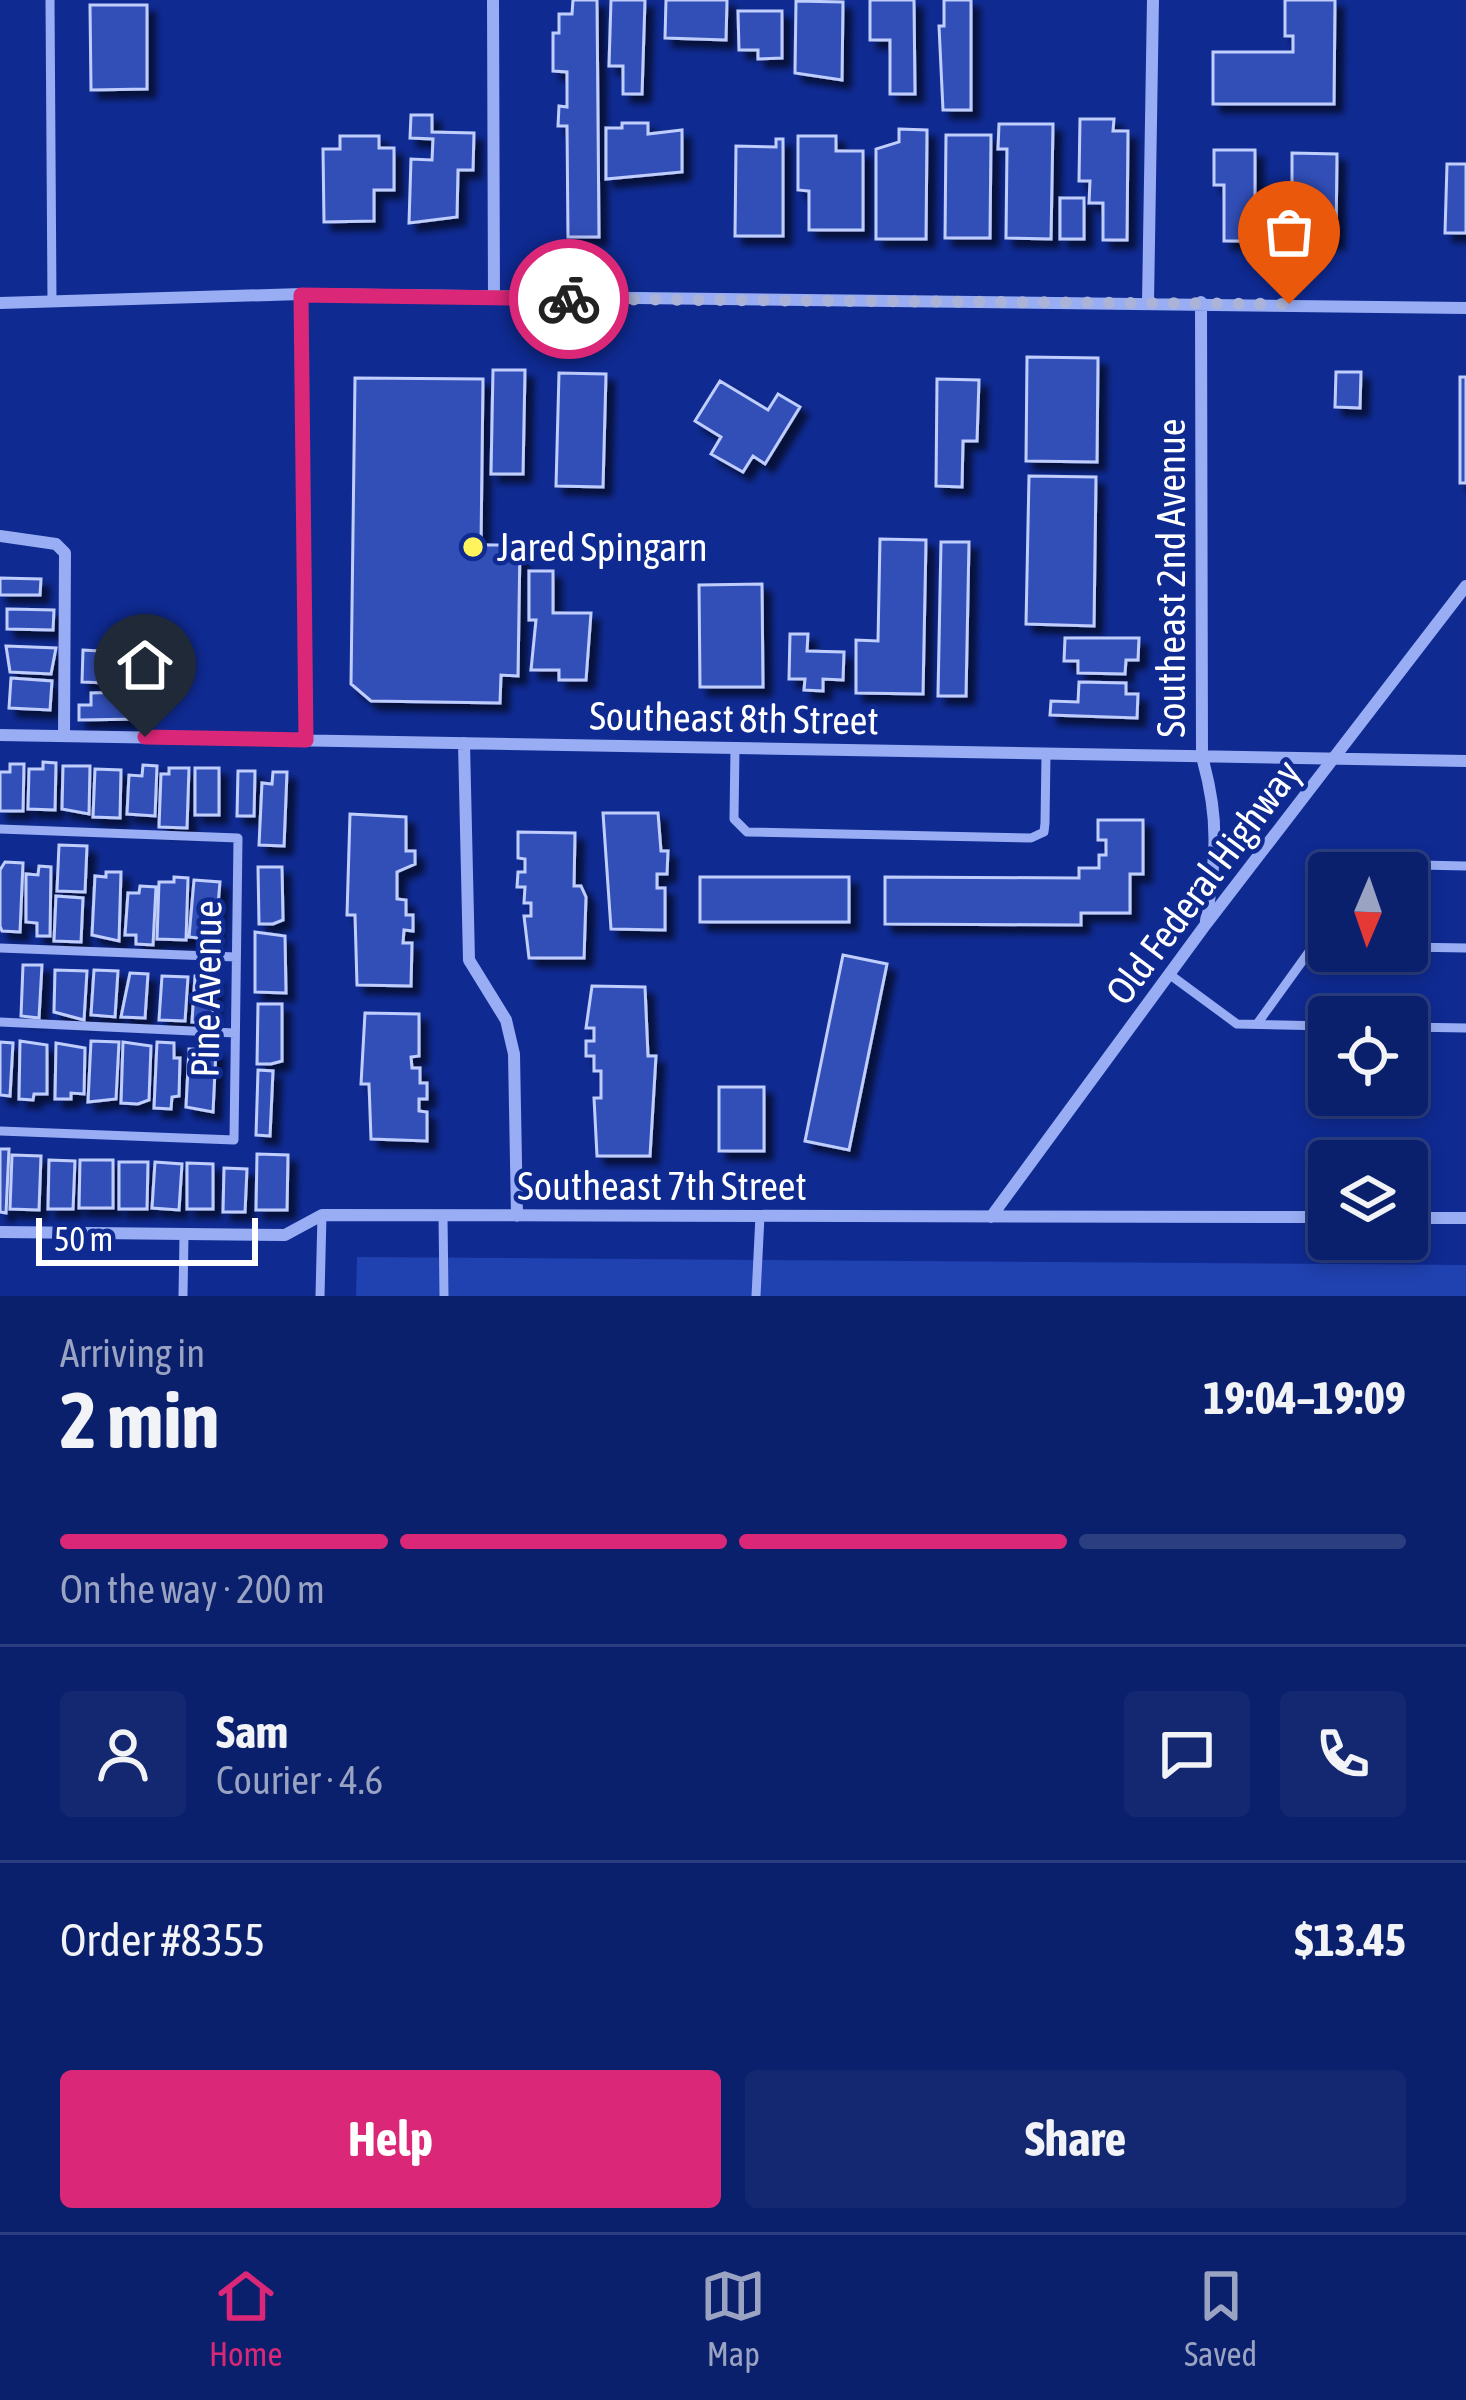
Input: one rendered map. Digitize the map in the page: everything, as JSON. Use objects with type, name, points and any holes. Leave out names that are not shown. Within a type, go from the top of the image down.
[{"type":"street","points":[[493,0],[494,299]]},
{"type":"street","points":[[1148,302],[1153,0]]},
{"type":"street","points":[[301,295],[306,740]]},
{"type":"street","points":[[0,303],[301,295],[1466,308]]},
{"type":"street","name":"Southeast 2nd Avenue","points":[[1201,302],[1202,757],[1217,810],[1217,850],[1206,924]]},
{"type":"street","points":[[0,536],[56,544],[65,553],[64,736]]},
{"type":"street","name":"Old Federal Highway","points":[[991,1217],[1168,974],[1466,586]]},
{"type":"street","name":"Southeast 8th Street","points":[[0,735],[1466,760]]},
{"type":"street","points":[[464,743],[469,960],[506,1021],[514,1054],[517,1216]]},
{"type":"street","name":"Southeast 7th Street","points":[[0,1232],[285,1234],[322,1215],[1308,1217]]},
{"type":"street","points":[[1428,1218],[1466,1218]]},
{"type":"lane","points":[[50,0],[52,302]]},
{"type":"lane","points":[[735,748],[737,827],[771,833],[1031,838],[1044,832],[1046,754]]},
{"type":"lane","name":"Pine Avenue","points":[[0,830],[238,838],[234,1140],[0,1131]]},
{"type":"lane","points":[[1428,865],[1466,866]]},
{"type":"lane","points":[[1428,947],[1466,947]]},
{"type":"lane","points":[[0,948],[236,957]]},
{"type":"lane","points":[[1257,1024],[1308,953]]},
{"type":"lane","points":[[1168,974],[1237,1024],[1308,1025]]},
{"type":"lane","points":[[0,1022],[235,1033]]},
{"type":"lane","points":[[1428,1027],[1466,1028]]},
{"type":"lane","points":[[320,1296],[322,1215]]},
{"type":"lane","points":[[442,1215],[444,1296]]},
{"type":"lane","points":[[756,1296],[760,1216]]},
{"type":"lane","points":[[183,1296],[184,1235]]},
{"type":"shaded area","points":[[357,1257],[1466,1265],[1466,1296],[356,1296]]},
{"type":"building","points":[[573,0],[597,0],[599,237],[568,237],[567,126],[558,126],[559,106],[567,107],[567,72],[553,71],[553,33],[559,33],[559,14],[572,14]]},
{"type":"building","points":[[611,0],[645,0],[642,94],[623,94],[623,66],[609,66]]},
{"type":"building","points":[[666,0],[727,0],[726,40],[665,38]]},
{"type":"building","points":[[870,0],[914,0],[915,94],[890,94],[890,40],[870,40]]},
{"type":"building","points":[[944,0],[971,0],[971,110],[943,110],[939,26],[944,26]]},
{"type":"building","points":[[1285,0],[1335,0],[1334,104],[1213,104],[1213,52],[1293,52],[1293,36],[1285,36]]},
{"type":"building","points":[[796,1],[843,2],[842,80],[795,73]]},
{"type":"building","points":[[90,5],[147,5],[147,89],[91,90]]},
{"type":"building","points":[[738,11],[782,11],[782,58],[758,59],[758,50],[739,50]]},
{"type":"building","points":[[411,115],[432,115],[432,132],[474,133],[473,170],[458,170],[457,217],[409,223],[411,159],[432,160],[433,139],[410,138]]},
{"type":"building","points":[[1080,119],[1114,119],[1113,131],[1128,131],[1127,240],[1103,240],[1103,203],[1089,203],[1090,181],[1079,181]]},
{"type":"building","points":[[622,123],[648,123],[648,134],[682,130],[682,172],[606,179],[606,128],[622,128]]},
{"type":"building","points":[[999,124],[1053,124],[1051,239],[1006,238],[1007,149],[998,149]]},
{"type":"building","points":[[899,129],[927,130],[926,239],[876,239],[876,149],[899,142]]},
{"type":"building","points":[[946,135],[991,135],[990,238],[945,238]]},
{"type":"building","points":[[340,136],[379,136],[379,148],[394,148],[394,190],[374,190],[374,221],[324,222],[323,149],[340,149]]},
{"type":"building","points":[[798,136],[836,136],[836,151],[863,151],[863,230],[809,230],[809,191],[798,190]]},
{"type":"building","points":[[776,139],[783,139],[783,236],[735,236],[736,146],[776,147]]},
{"type":"building","points":[[1214,150],[1255,150],[1255,241],[1224,241],[1224,185],[1214,185]]},
{"type":"building","points":[[1292,153],[1337,154],[1336,241],[1276,240],[1277,188],[1292,189]]},
{"type":"building","points":[[1447,164],[1466,164],[1466,233],[1445,233]]},
{"type":"building","points":[[1060,198],[1084,198],[1084,239],[1060,239]]},
{"type":"building","points":[[1027,357],[1098,358],[1097,462],[1026,461]]},
{"type":"building","points":[[493,370],[525,370],[523,474],[491,474]]},
{"type":"building","points":[[1336,372],[1361,372],[1360,408],[1335,407]]},
{"type":"building","points":[[559,373],[606,374],[603,487],[556,486]]},
{"type":"building","points":[[1460,377],[1466,377],[1466,483],[1460,483]]},
{"type":"building","points":[[355,378],[483,379],[481,545],[520,545],[518,676],[501,675],[500,703],[371,701],[351,684]]},
{"type":"building","points":[[937,379],[979,380],[977,441],[963,441],[962,487],[936,486]]},
{"type":"building","points":[[720,381],[768,410],[778,394],[800,407],[765,464],[753,456],[743,472],[711,454],[721,437],[695,421]]},
{"type":"building","points":[[1029,476],[1096,477],[1094,626],[1026,624]]},
{"type":"building","points":[[880,539],[926,540],[923,694],[856,693],[856,640],[878,641]]},
{"type":"building","points":[[941,542],[969,542],[966,696],[938,696]]},
{"type":"building","points":[[529,571],[553,571],[553,613],[591,613],[586,680],[559,680],[559,670],[531,670],[536,620],[529,620]]},
{"type":"building","points":[[0,578],[41,579],[40,595],[0,595]]},
{"type":"building","points":[[762,584],[763,687],[700,687],[699,585]]},
{"type":"building","points":[[7,609],[54,610],[53,630],[7,629]]},
{"type":"building","points":[[790,634],[808,634],[807,651],[844,652],[843,680],[823,679],[823,691],[804,690],[805,679],[789,679]]},
{"type":"building","points":[[1065,638],[1139,638],[1138,660],[1126,660],[1125,674],[1078,673],[1078,661],[1064,661]]},
{"type":"building","points":[[6,646],[56,648],[51,674],[10,672]]},
{"type":"building","points":[[83,650],[131,653],[134,684],[82,682]]},
{"type":"building","points":[[11,678],[52,681],[50,710],[9,708]]},
{"type":"building","points":[[1079,682],[1126,683],[1126,694],[1138,694],[1137,718],[1050,715],[1051,701],[1078,702]]},
{"type":"building","points":[[128,692],[128,706],[141,706],[141,719],[79,720],[79,705],[91,705],[91,693]]},
{"type":"building","points":[[43,762],[56,763],[55,810],[28,809],[29,769],[43,769]]},
{"type":"building","points":[[10,764],[24,764],[23,811],[0,811],[0,772],[10,772]]},
{"type":"building","points":[[143,765],[157,766],[155,816],[127,814],[129,775],[142,776]]},
{"type":"building","points":[[63,766],[90,766],[89,814],[62,809]]},
{"type":"building","points":[[169,768],[189,768],[187,828],[159,827],[161,774],[169,774]]},
{"type":"building","points":[[195,768],[219,768],[219,815],[195,815]]},
{"type":"building","points":[[95,769],[121,770],[120,818],[93,817]]},
{"type":"building","points":[[238,771],[255,771],[254,816],[237,816]]},
{"type":"building","points":[[273,772],[287,772],[284,846],[259,845],[262,783],[272,784]]},
{"type":"building","points":[[603,813],[658,813],[661,851],[668,851],[667,874],[657,874],[657,888],[665,888],[665,930],[611,929]]},
{"type":"building","points":[[350,814],[406,817],[406,851],[415,851],[415,864],[397,872],[397,899],[406,900],[406,915],[413,915],[413,931],[404,930],[403,943],[412,943],[411,986],[357,985],[355,915],[347,915]]},
{"type":"building","points":[[1098,820],[1143,820],[1143,874],[1130,874],[1130,913],[1081,913],[1081,925],[885,924],[885,877],[1079,878],[1079,868],[1099,868],[1099,855],[1106,855],[1106,840],[1098,840]]},
{"type":"building","points":[[518,832],[575,833],[574,886],[581,886],[586,897],[584,958],[529,958],[524,916],[531,916],[531,903],[524,903],[525,887],[517,887],[518,872],[525,872],[525,859],[518,858]]},
{"type":"building","points":[[59,845],[87,846],[85,892],[57,891]]},
{"type":"building","points":[[5,862],[23,863],[20,932],[2,931],[0,926],[0,870]]},
{"type":"building","points":[[39,866],[51,867],[50,936],[37,936],[37,923],[26,922],[26,874],[38,875]]},
{"type":"building","points":[[258,867],[282,867],[283,920],[273,924],[259,924]]},
{"type":"building","points":[[106,872],[121,872],[119,941],[92,935],[95,876],[106,877]]},
{"type":"building","points":[[174,877],[188,878],[186,940],[157,939],[159,882],[174,882]]},
{"type":"building","points":[[700,877],[849,877],[849,922],[700,922]]},
{"type":"building","points":[[194,880],[220,882],[215,940],[189,937]]},
{"type":"building","points":[[140,886],[156,887],[153,945],[136,944],[136,935],[125,935],[128,893],[139,893]]},
{"type":"building","points":[[56,896],[83,898],[81,942],[54,941]]},
{"type":"building","points":[[255,932],[285,936],[286,993],[255,992]]},
{"type":"building","points":[[843,955],[887,964],[849,1150],[805,1141]]},
{"type":"building","points":[[23,965],[42,965],[39,1018],[21,1016]]},
{"type":"building","points":[[55,970],[87,971],[84,1020],[54,1012]]},
{"type":"building","points":[[94,970],[118,971],[115,1017],[91,1015]]},
{"type":"building","points":[[130,973],[148,974],[145,1018],[121,1017]]},
{"type":"building","points":[[162,976],[188,977],[185,1021],[159,1020]]},
{"type":"building","points":[[195,976],[215,977],[211,1023],[192,1022]]},
{"type":"building","points":[[592,986],[645,987],[648,1056],[656,1056],[650,1156],[597,1156],[594,1098],[601,1098],[601,1071],[594,1071],[594,1056],[586,1056],[586,1041],[594,1041],[594,1028],[586,1028]]},
{"type":"building","points":[[258,1004],[282,1004],[282,1061],[257,1064]]},
{"type":"building","points":[[365,1013],[419,1014],[419,1056],[411,1057],[412,1068],[420,1068],[420,1083],[427,1083],[427,1099],[419,1099],[419,1111],[427,1112],[427,1141],[371,1139],[369,1084],[361,1084]]},
{"type":"building","points":[[20,1041],[47,1045],[47,1094],[34,1094],[33,1100],[19,1099]]},
{"type":"building","points":[[91,1041],[119,1042],[116,1099],[88,1102]]},
{"type":"building","points":[[0,1042],[13,1043],[10,1096],[0,1095]]},
{"type":"building","points":[[123,1042],[151,1046],[149,1100],[138,1104],[121,1103]]},
{"type":"building","points":[[157,1042],[174,1043],[174,1058],[180,1058],[179,1096],[172,1097],[171,1109],[154,1108]]},
{"type":"building","points":[[56,1043],[85,1048],[84,1094],[55,1099]]},
{"type":"building","points":[[189,1049],[216,1050],[213,1112],[186,1107]]},
{"type":"building","points":[[258,1070],[273,1071],[270,1136],[256,1135]]},
{"type":"building","points":[[719,1087],[764,1087],[764,1151],[719,1151]]},
{"type":"building","points":[[0,1149],[9,1149],[6,1213],[0,1212]]},
{"type":"building","points":[[257,1154],[288,1155],[287,1210],[256,1210]]},
{"type":"building","points":[[12,1155],[41,1156],[39,1210],[10,1209]]},
{"type":"building","points":[[49,1160],[75,1161],[73,1209],[48,1209]]},
{"type":"building","points":[[80,1160],[113,1160],[113,1208],[79,1208]]},
{"type":"building","points":[[119,1162],[148,1162],[147,1209],[119,1209]]},
{"type":"building","points":[[155,1162],[182,1164],[179,1210],[152,1208]]},
{"type":"building","points":[[187,1163],[213,1164],[213,1209],[187,1209]]},
{"type":"building","points":[[224,1168],[247,1169],[245,1212],[223,1212]]},
{"type":"way so far","points":[[569,299],[1289,304]]},
{"type":"place","name":"Jared Spingarn","points":[[473,547]]},
{"type":"route","points":[[145,737],[306,740],[301,295],[569,299]]}]
